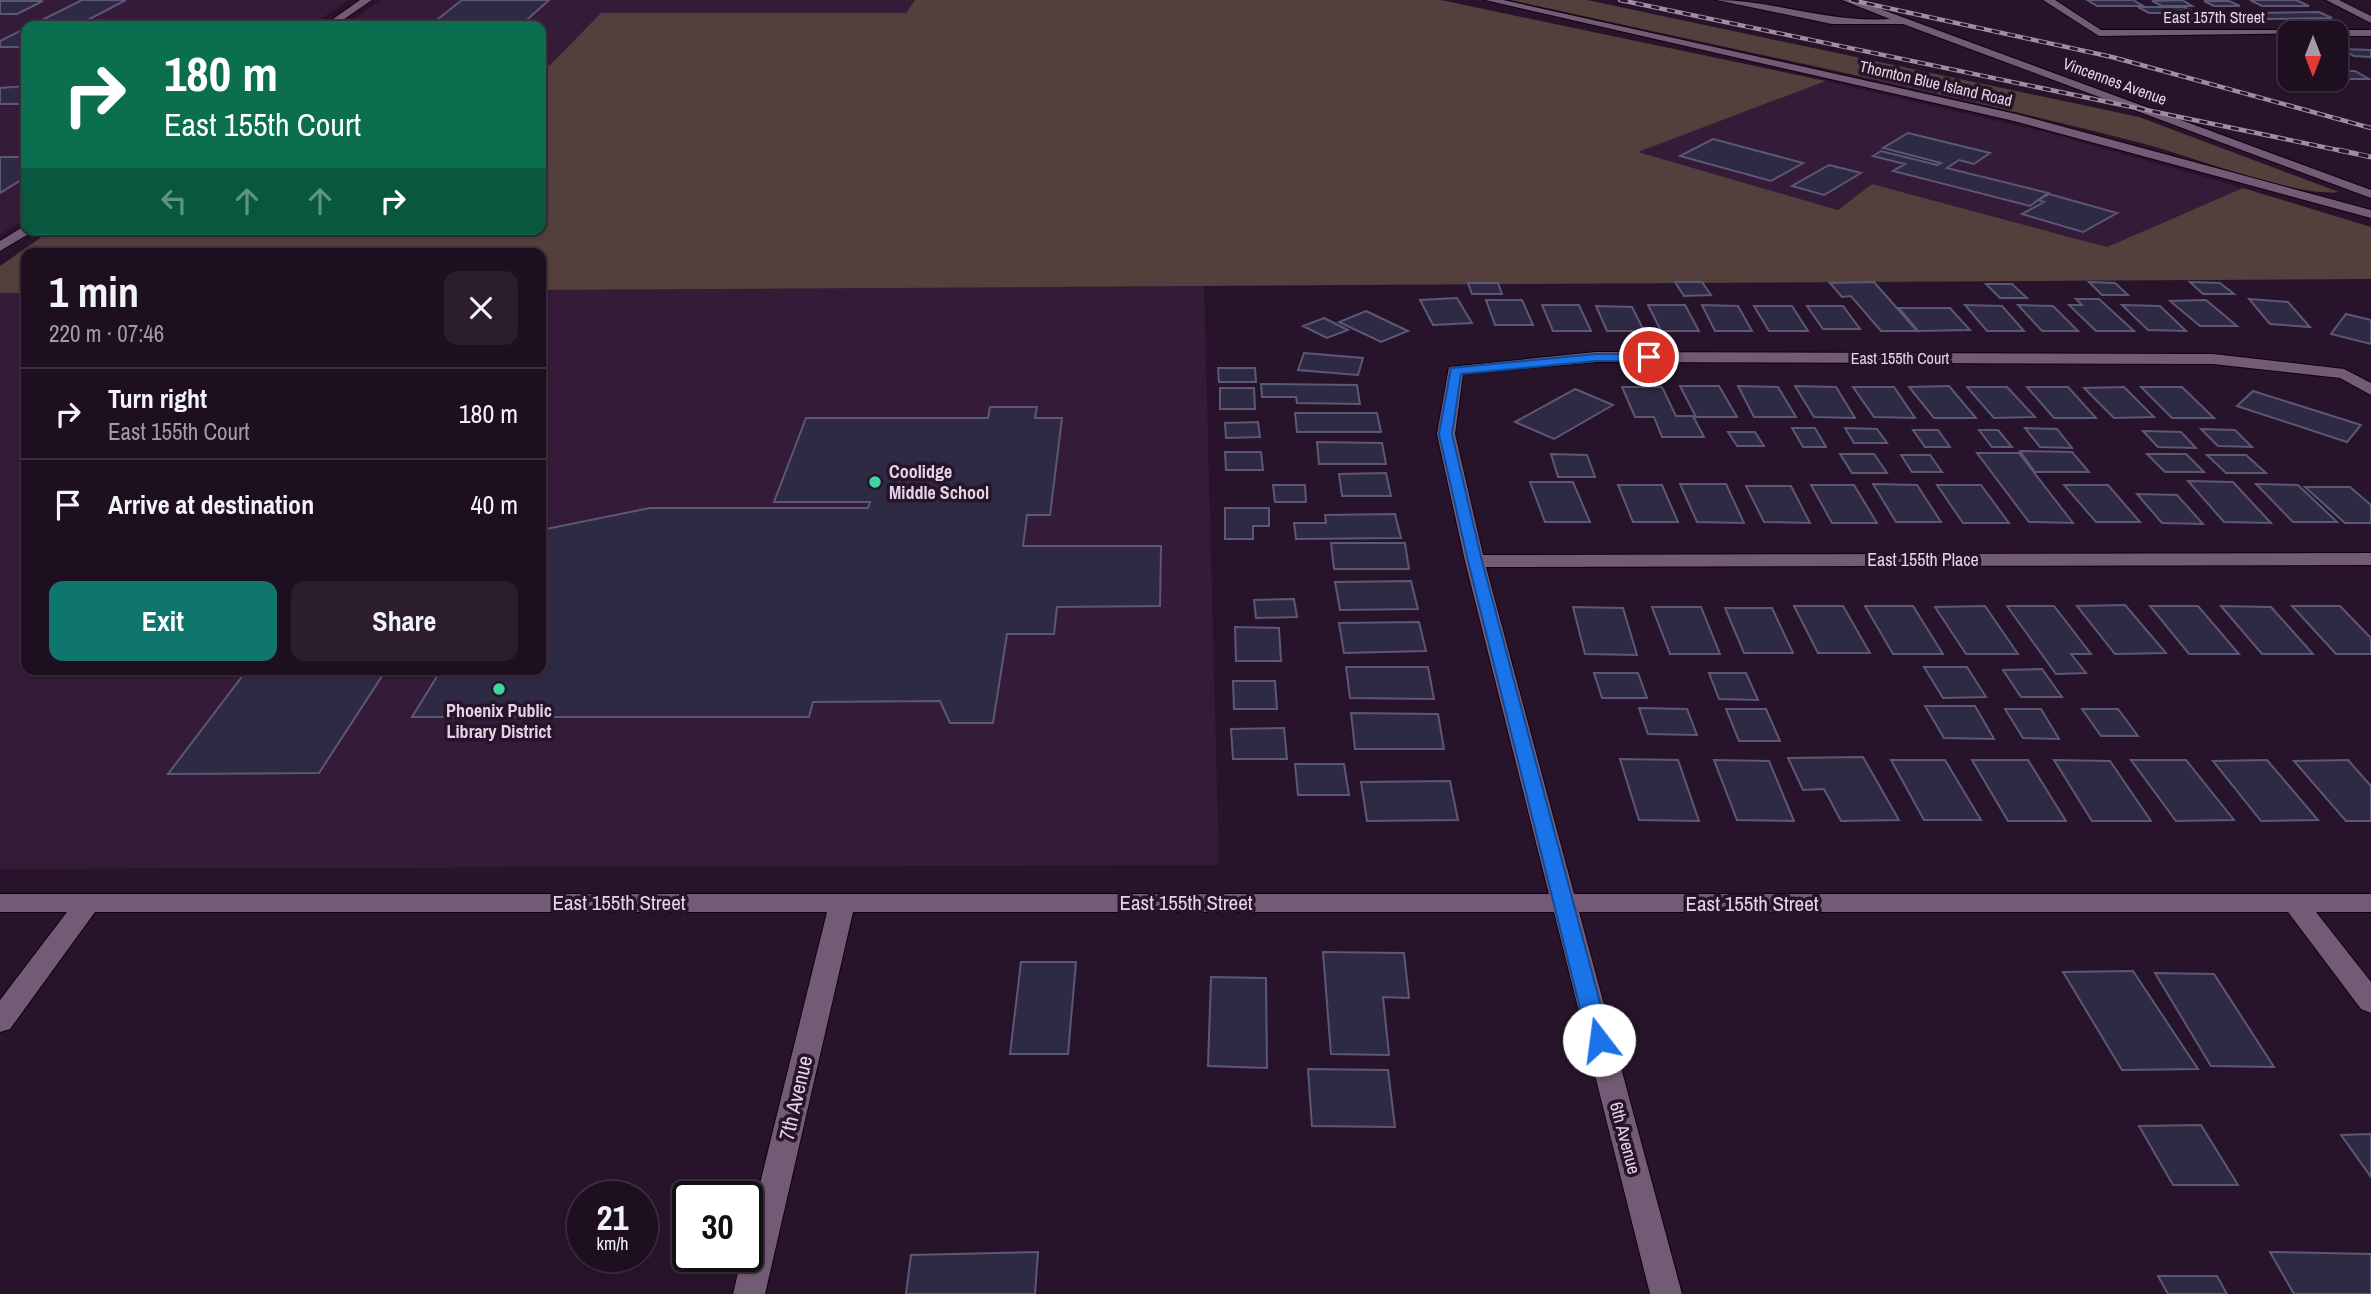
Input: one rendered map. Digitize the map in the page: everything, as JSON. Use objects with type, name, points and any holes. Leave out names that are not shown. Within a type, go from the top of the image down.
[{"type":"street","points":[[336,21],[367,0]]},
{"type":"street","name":"Thornton Blue Island Road","points":[[1490,0],[2016,118],[2371,214]]},
{"type":"street","points":[[1721,0],[1830,22],[1905,22]]},
{"type":"street","name":"Vincennes Avenue","points":[[1847,0],[2371,194]]},
{"type":"street","name":"East 157th Street","points":[[2048,0],[2099,33],[2371,33]]},
{"type":"street","points":[[2331,0],[2371,20]]},
{"type":"street","points":[[0,247],[21,233]]},
{"type":"street","name":"East 155th Court","points":[[1455,370],[1596,357],[2213,359],[2344,373],[2371,390]]},
{"type":"street","name":"6th Avenue","points":[[1455,370],[1446,434],[1475,561],[1666,1294]]},
{"type":"street","name":"East 155th Place","points":[[1475,561],[2371,559]]},
{"type":"street","name":"7th Avenue","points":[[750,1294],[842,903]]},
{"type":"street","points":[[2295,903],[2371,1002]]},
{"type":"street","name":"East 155th Street","points":[[0,904],[2371,903]]},
{"type":"street","points":[[0,1021],[88,904]]},
{"type":"shaded area","points":[[0,0],[349,0],[318,21],[21,21],[21,221],[0,235]]},
{"type":"shaded area","points":[[381,0],[915,0],[907,13],[601,13],[550,65],[546,65],[546,21],[351,21]]},
{"type":"shaded area","points":[[915,0],[1441,0],[1826,81],[1638,152],[1838,210],[1872,184],[2107,247],[2243,188],[2371,227],[2371,279],[546,290],[546,248],[26,248],[44,235],[546,235],[546,65],[550,65],[601,13],[906,13]]},
{"type":"shaded area","points":[[1510,0],[1587,0],[2139,117],[2339,192],[2298,189],[2272,183],[2145,144],[2066,124]]},
{"type":"shaded area","points":[[1826,81],[2048,133],[2243,188],[2107,247],[1872,184],[1838,210],[1636,152]]},
{"type":"shaded area","points":[[21,251],[21,293],[0,293],[0,266]]},
{"type":"shaded area","name":"Coolidge Middle School","points":[[1204,286],[1219,865],[0,869],[0,293],[21,293],[21,675],[546,675],[546,290]]},
{"type":"building","points":[[82,0],[126,0],[86,21],[40,21]]},
{"type":"building","points":[[462,0],[549,0],[526,21],[435,21]]},
{"type":"building","points":[[2087,0],[2133,0],[2143,6],[2097,6]]},
{"type":"building","points":[[2182,0],[2192,6],[2162,6],[2152,1]]},
{"type":"building","points":[[2250,0],[2296,0],[2309,6],[2262,6]]},
{"type":"building","points":[[0,1],[43,1],[17,14],[0,14]]},
{"type":"building","points":[[2204,1],[2229,1],[2240,6],[2214,6]]},
{"type":"building","points":[[2138,7],[2184,7],[2196,13],[2149,13]]},
{"type":"building","points":[[2319,12],[2332,18],[2268,19],[2256,13]]},
{"type":"building","points":[[2177,14],[2204,14],[2214,20],[2187,19]]},
{"type":"building","points":[[21,30],[21,47],[0,47],[0,41]]},
{"type":"building","points":[[2348,49],[2371,50],[2371,57],[2348,53]]},
{"type":"building","points":[[2348,71],[2355,71],[2369,79],[2348,79]]},
{"type":"building","points":[[21,86],[21,104],[0,104],[0,88]]},
{"type":"building","points":[[1908,133],[1990,153],[1974,164],[1959,160],[1947,168],[2048,193],[2030,206],[1893,171],[1905,164],[1873,156],[1881,151],[1937,165],[1941,163],[1883,148]]},
{"type":"building","points":[[1713,139],[1803,163],[1771,181],[1680,156]]},
{"type":"building","points":[[0,157],[21,157],[21,180],[0,193]]},
{"type":"building","points":[[1829,165],[1861,173],[1824,195],[1792,186]]},
{"type":"building","points":[[2049,194],[2117,213],[2083,232],[2022,214],[2044,202],[2038,200]]},
{"type":"building","points":[[1675,282],[1702,282],[1711,295],[1684,296]]},
{"type":"building","points":[[1874,282],[1917,331],[1881,331],[1851,296],[1842,297],[1830,283]]},
{"type":"building","points":[[2089,282],[2115,283],[2128,295],[2102,295]]},
{"type":"building","points":[[2190,282],[2220,283],[2234,294],[2203,294]]},
{"type":"building","points":[[1468,283],[1498,283],[1502,294],[1472,294]]},
{"type":"building","points":[[1986,284],[2012,284],[2027,298],[2000,298]]},
{"type":"building","points":[[1457,298],[1472,323],[1433,325],[1420,300]]},
{"type":"building","points":[[2076,299],[2099,299],[2134,331],[2096,331],[2069,305],[2082,305]]},
{"type":"building","points":[[2249,299],[2288,302],[2310,327],[2270,324]]},
{"type":"building","points":[[1486,300],[1522,300],[1533,325],[1495,325]]},
{"type":"building","points":[[2206,300],[2237,326],[2200,326],[2170,301]]},
{"type":"building","points":[[1542,305],[1579,305],[1591,331],[1553,331]]},
{"type":"building","points":[[1648,305],[1685,305],[1699,331],[1661,331]]},
{"type":"building","points":[[1702,305],[1738,306],[1752,331],[1715,331]]},
{"type":"building","points":[[1965,305],[2002,306],[2024,331],[1987,331]]},
{"type":"building","points":[[2018,305],[2053,306],[2078,331],[2042,331]]},
{"type":"building","points":[[2122,305],[2160,306],[2186,331],[2148,330]]},
{"type":"building","points":[[1596,306],[1632,307],[1644,331],[1607,331]]},
{"type":"building","points":[[1754,306],[1792,306],[1808,331],[1769,331]]},
{"type":"building","points":[[1807,306],[1843,306],[1860,329],[1823,329]]},
{"type":"building","points":[[1899,308],[1950,308],[1970,330],[1918,331]]},
{"type":"building","points":[[1366,311],[1408,331],[1381,342],[1339,322]]},
{"type":"building","points":[[2346,314],[2371,320],[2371,344],[2331,334]]},
{"type":"building","points":[[1324,318],[1348,330],[1327,338],[1303,326]]},
{"type":"building","points":[[1304,353],[1363,358],[1358,375],[1298,370]]},
{"type":"building","points":[[1218,368],[1255,368],[1256,382],[1219,382]]},
{"type":"building","points":[[1261,384],[1357,385],[1360,404],[1297,403],[1296,397],[1262,397]]},
{"type":"building","points":[[1680,386],[1719,386],[1737,417],[1696,417]]},
{"type":"building","points":[[1738,386],[1778,387],[1796,417],[1754,417]]},
{"type":"building","points":[[1795,386],[1836,387],[1855,418],[1814,417]]},
{"type":"building","points":[[1949,386],[1976,418],[1934,418],[1909,387]]},
{"type":"building","points":[[1622,387],[1662,387],[1676,416],[1693,416],[1704,437],[1662,437],[1654,417],[1635,417]]},
{"type":"building","points":[[1853,387],[1894,387],[1915,418],[1874,417]]},
{"type":"building","points":[[1967,387],[2007,387],[2035,417],[1994,418]]},
{"type":"building","points":[[2027,387],[2068,387],[2096,418],[2054,418]]},
{"type":"building","points":[[2124,387],[2154,417],[2114,418],[2084,388]]},
{"type":"building","points":[[2141,387],[2182,387],[2214,418],[2172,418]]},
{"type":"building","points":[[1220,388],[1254,388],[1255,409],[1220,409]]},
{"type":"building","points":[[1575,389],[1613,405],[1554,439],[1515,422]]},
{"type":"building","points":[[2253,391],[2361,425],[2347,442],[2237,406]]},
{"type":"building","points":[[990,407],[1037,407],[1035,418],[1062,418],[1050,515],[1027,515],[1023,546],[1161,546],[1160,606],[1057,607],[1054,634],[1007,634],[993,723],[950,723],[940,701],[813,702],[809,717],[412,717],[438,675],[546,675],[546,529],[650,508],[868,508],[870,502],[774,502],[806,418],[988,418]]},
{"type":"building","points":[[1295,413],[1377,413],[1381,432],[1297,432]]},
{"type":"building","points":[[1258,422],[1260,437],[1226,438],[1225,423]]},
{"type":"building","points":[[1792,428],[1815,428],[1826,447],[1803,447]]},
{"type":"building","points":[[1845,428],[1877,429],[1887,443],[1854,443]]},
{"type":"building","points":[[2025,428],[2057,429],[2072,448],[2040,447]]},
{"type":"building","points":[[2201,429],[2235,430],[2252,447],[2218,446]]},
{"type":"building","points":[[1913,430],[1938,430],[1950,447],[1925,447]]},
{"type":"building","points":[[1979,430],[1998,430],[2012,447],[1992,447]]},
{"type":"building","points":[[2143,431],[2181,432],[2196,448],[2158,447]]},
{"type":"building","points":[[1728,432],[1755,432],[1764,446],[1737,446]]},
{"type":"building","points":[[1317,442],[1382,443],[1386,464],[1319,464]]},
{"type":"building","points":[[2020,451],[2072,452],[2089,472],[2035,472]]},
{"type":"building","points":[[1225,452],[1261,452],[1263,470],[1226,470]]},
{"type":"building","points":[[1977,453],[2019,453],[2073,523],[2029,522]]},
{"type":"building","points":[[1551,454],[1587,455],[1595,477],[1558,477]]},
{"type":"building","points":[[1840,454],[1874,454],[1887,473],[1852,473]]},
{"type":"building","points":[[2147,454],[2186,454],[2204,472],[2165,472]]},
{"type":"building","points":[[1901,455],[1930,455],[1942,472],[1912,472]]},
{"type":"building","points":[[2207,455],[2246,455],[2266,473],[2226,473]]},
{"type":"building","points":[[1386,473],[1391,496],[1342,496],[1339,474]]},
{"type":"building","points":[[2188,481],[2233,482],[2271,523],[2224,522]]},
{"type":"building","points":[[1530,482],[1573,482],[1590,522],[1545,522]]},
{"type":"building","points":[[1680,484],[1726,484],[1744,523],[1697,522]]},
{"type":"building","points":[[1873,484],[1917,485],[1941,522],[1896,522]]},
{"type":"building","points":[[2256,484],[2298,485],[2337,522],[2293,522]]},
{"type":"building","points":[[1273,485],[1305,485],[1306,502],[1275,502]]},
{"type":"building","points":[[1618,485],[1662,485],[1678,522],[1633,522]]},
{"type":"building","points":[[1811,485],[1854,485],[1877,523],[1832,523]]},
{"type":"building","points":[[1937,485],[1981,485],[2009,523],[1963,523]]},
{"type":"building","points":[[2064,485],[2108,485],[2140,522],[2096,522]]},
{"type":"building","points":[[1746,486],[1791,486],[1810,523],[1764,522]]},
{"type":"building","points":[[2305,487],[2350,487],[2371,505],[2371,523],[2345,523]]},
{"type":"building","points":[[2137,494],[2177,495],[2203,524],[2162,523]]},
{"type":"building","points":[[1225,508],[1269,508],[1269,526],[1253,526],[1253,539],[1225,539]]},
{"type":"building","points":[[1395,514],[1401,538],[1296,539],[1294,523],[1326,523],[1325,515]]},
{"type":"building","points":[[1331,543],[1405,543],[1409,569],[1334,569]]},
{"type":"building","points":[[1411,581],[1418,609],[1340,610],[1335,582]]},
{"type":"building","points":[[1294,599],[1297,617],[1256,618],[1254,600]]},
{"type":"building","points":[[2125,605],[2166,653],[2115,654],[2077,606]]},
{"type":"building","points":[[1794,606],[1843,606],[1870,653],[1818,653]]},
{"type":"building","points":[[1865,606],[1913,606],[1943,654],[1893,654]]},
{"type":"building","points":[[1985,606],[2018,654],[1966,654],[1935,607]]},
{"type":"building","points":[[2007,606],[2054,606],[2091,654],[2071,654],[2086,673],[2056,674]]},
{"type":"building","points":[[2150,606],[2198,606],[2239,654],[2189,654]]},
{"type":"building","points":[[2221,606],[2271,607],[2313,654],[2262,654]]},
{"type":"building","points":[[2292,606],[2340,606],[2371,638],[2371,654],[2336,654]]},
{"type":"building","points":[[1573,607],[1623,608],[1637,655],[1585,654]]},
{"type":"building","points":[[1652,607],[1701,607],[1720,654],[1670,654]]},
{"type":"building","points":[[1725,608],[1772,608],[1793,653],[1744,653]]},
{"type":"building","points":[[1419,622],[1426,651],[1344,653],[1339,623]]},
{"type":"building","points":[[1235,627],[1279,628],[1281,661],[1236,661]]},
{"type":"building","points":[[1346,667],[1428,667],[1434,699],[1350,698]]},
{"type":"building","points":[[1924,667],[1967,667],[1986,697],[1943,698]]},
{"type":"building","points":[[2042,669],[2062,697],[2021,697],[2003,670]]},
{"type":"building","points":[[1594,673],[1638,673],[1647,698],[1602,698]]},
{"type":"building","points":[[1709,673],[1746,673],[1758,700],[1719,699]]},
{"type":"building","points":[[243,675],[383,675],[319,773],[168,774]]},
{"type":"building","points":[[1233,681],[1275,681],[1277,709],[1234,709]]},
{"type":"building","points":[[1925,706],[1975,706],[1994,739],[1944,738]]},
{"type":"building","points":[[1639,708],[1687,709],[1697,735],[1648,734]]},
{"type":"building","points":[[1726,709],[1766,709],[1780,741],[1739,741]]},
{"type":"building","points":[[2005,709],[2041,709],[2059,739],[2023,738]]},
{"type":"building","points":[[2082,709],[2118,709],[2138,736],[2101,736]]},
{"type":"building","points":[[1351,713],[1438,714],[1444,749],[1355,749]]},
{"type":"building","points":[[1284,728],[1287,759],[1233,759],[1231,729]]},
{"type":"building","points":[[1863,757],[1899,820],[1841,821],[1824,789],[1803,790],[1788,758]]},
{"type":"building","points":[[1620,759],[1678,760],[1699,821],[1639,820]]},
{"type":"building","points":[[1714,760],[1769,761],[1794,821],[1737,820]]},
{"type":"building","points":[[1891,760],[1945,760],[1981,820],[1924,820]]},
{"type":"building","points":[[1972,760],[2028,760],[2066,821],[2008,821]]},
{"type":"building","points":[[2054,760],[2110,761],[2151,821],[2092,821]]},
{"type":"building","points":[[2131,760],[2186,760],[2234,820],[2176,821]]},
{"type":"building","points":[[2267,760],[2318,820],[2261,821],[2213,761]]},
{"type":"building","points":[[2348,760],[2371,786],[2371,821],[2346,821],[2294,761]]},
{"type":"building","points":[[1295,764],[1344,764],[1349,795],[1298,795]]},
{"type":"building","points":[[1450,781],[1458,820],[1367,821],[1361,782]]},
{"type":"building","points":[[1323,952],[1404,953],[1409,998],[1383,997],[1389,1055],[1331,1054]]},
{"type":"building","points":[[1021,962],[1076,962],[1068,1054],[1010,1054]]},
{"type":"building","points":[[2133,971],[2198,1069],[2122,1070],[2063,972]]},
{"type":"building","points":[[2155,973],[2214,974],[2274,1067],[2211,1066]]},
{"type":"building","points":[[1211,977],[1266,978],[1267,1068],[1208,1066]]},
{"type":"building","points":[[1308,1069],[1388,1070],[1395,1127],[1312,1126]]},
{"type":"building","points":[[2201,1125],[2238,1185],[2173,1185],[2139,1126]]},
{"type":"building","points":[[2371,1134],[2371,1177],[2341,1135]]},
{"type":"building","points":[[1038,1252],[1035,1294],[906,1294],[911,1255]]},
{"type":"building","points":[[2270,1252],[2371,1254],[2371,1294],[2294,1294]]},
{"type":"building","points":[[2158,1276],[2217,1276],[2227,1294],[2168,1294]]},
{"type":"railway","points":[[1620,0],[2347,152]]},
{"type":"railway","points":[[1851,0],[2112,57],[2371,128]]},
{"type":"railway","points":[[2339,150],[2371,157]]},
{"type":"place","name":"Coolidge Middle School","points":[[875,482]]},
{"type":"place","name":"Phoenix Public Library District","points":[[499,689]]},
{"type":"route","points":[[1599,1040],[1475,561],[1446,434],[1455,370],[1596,357],[1649,357]]}]
